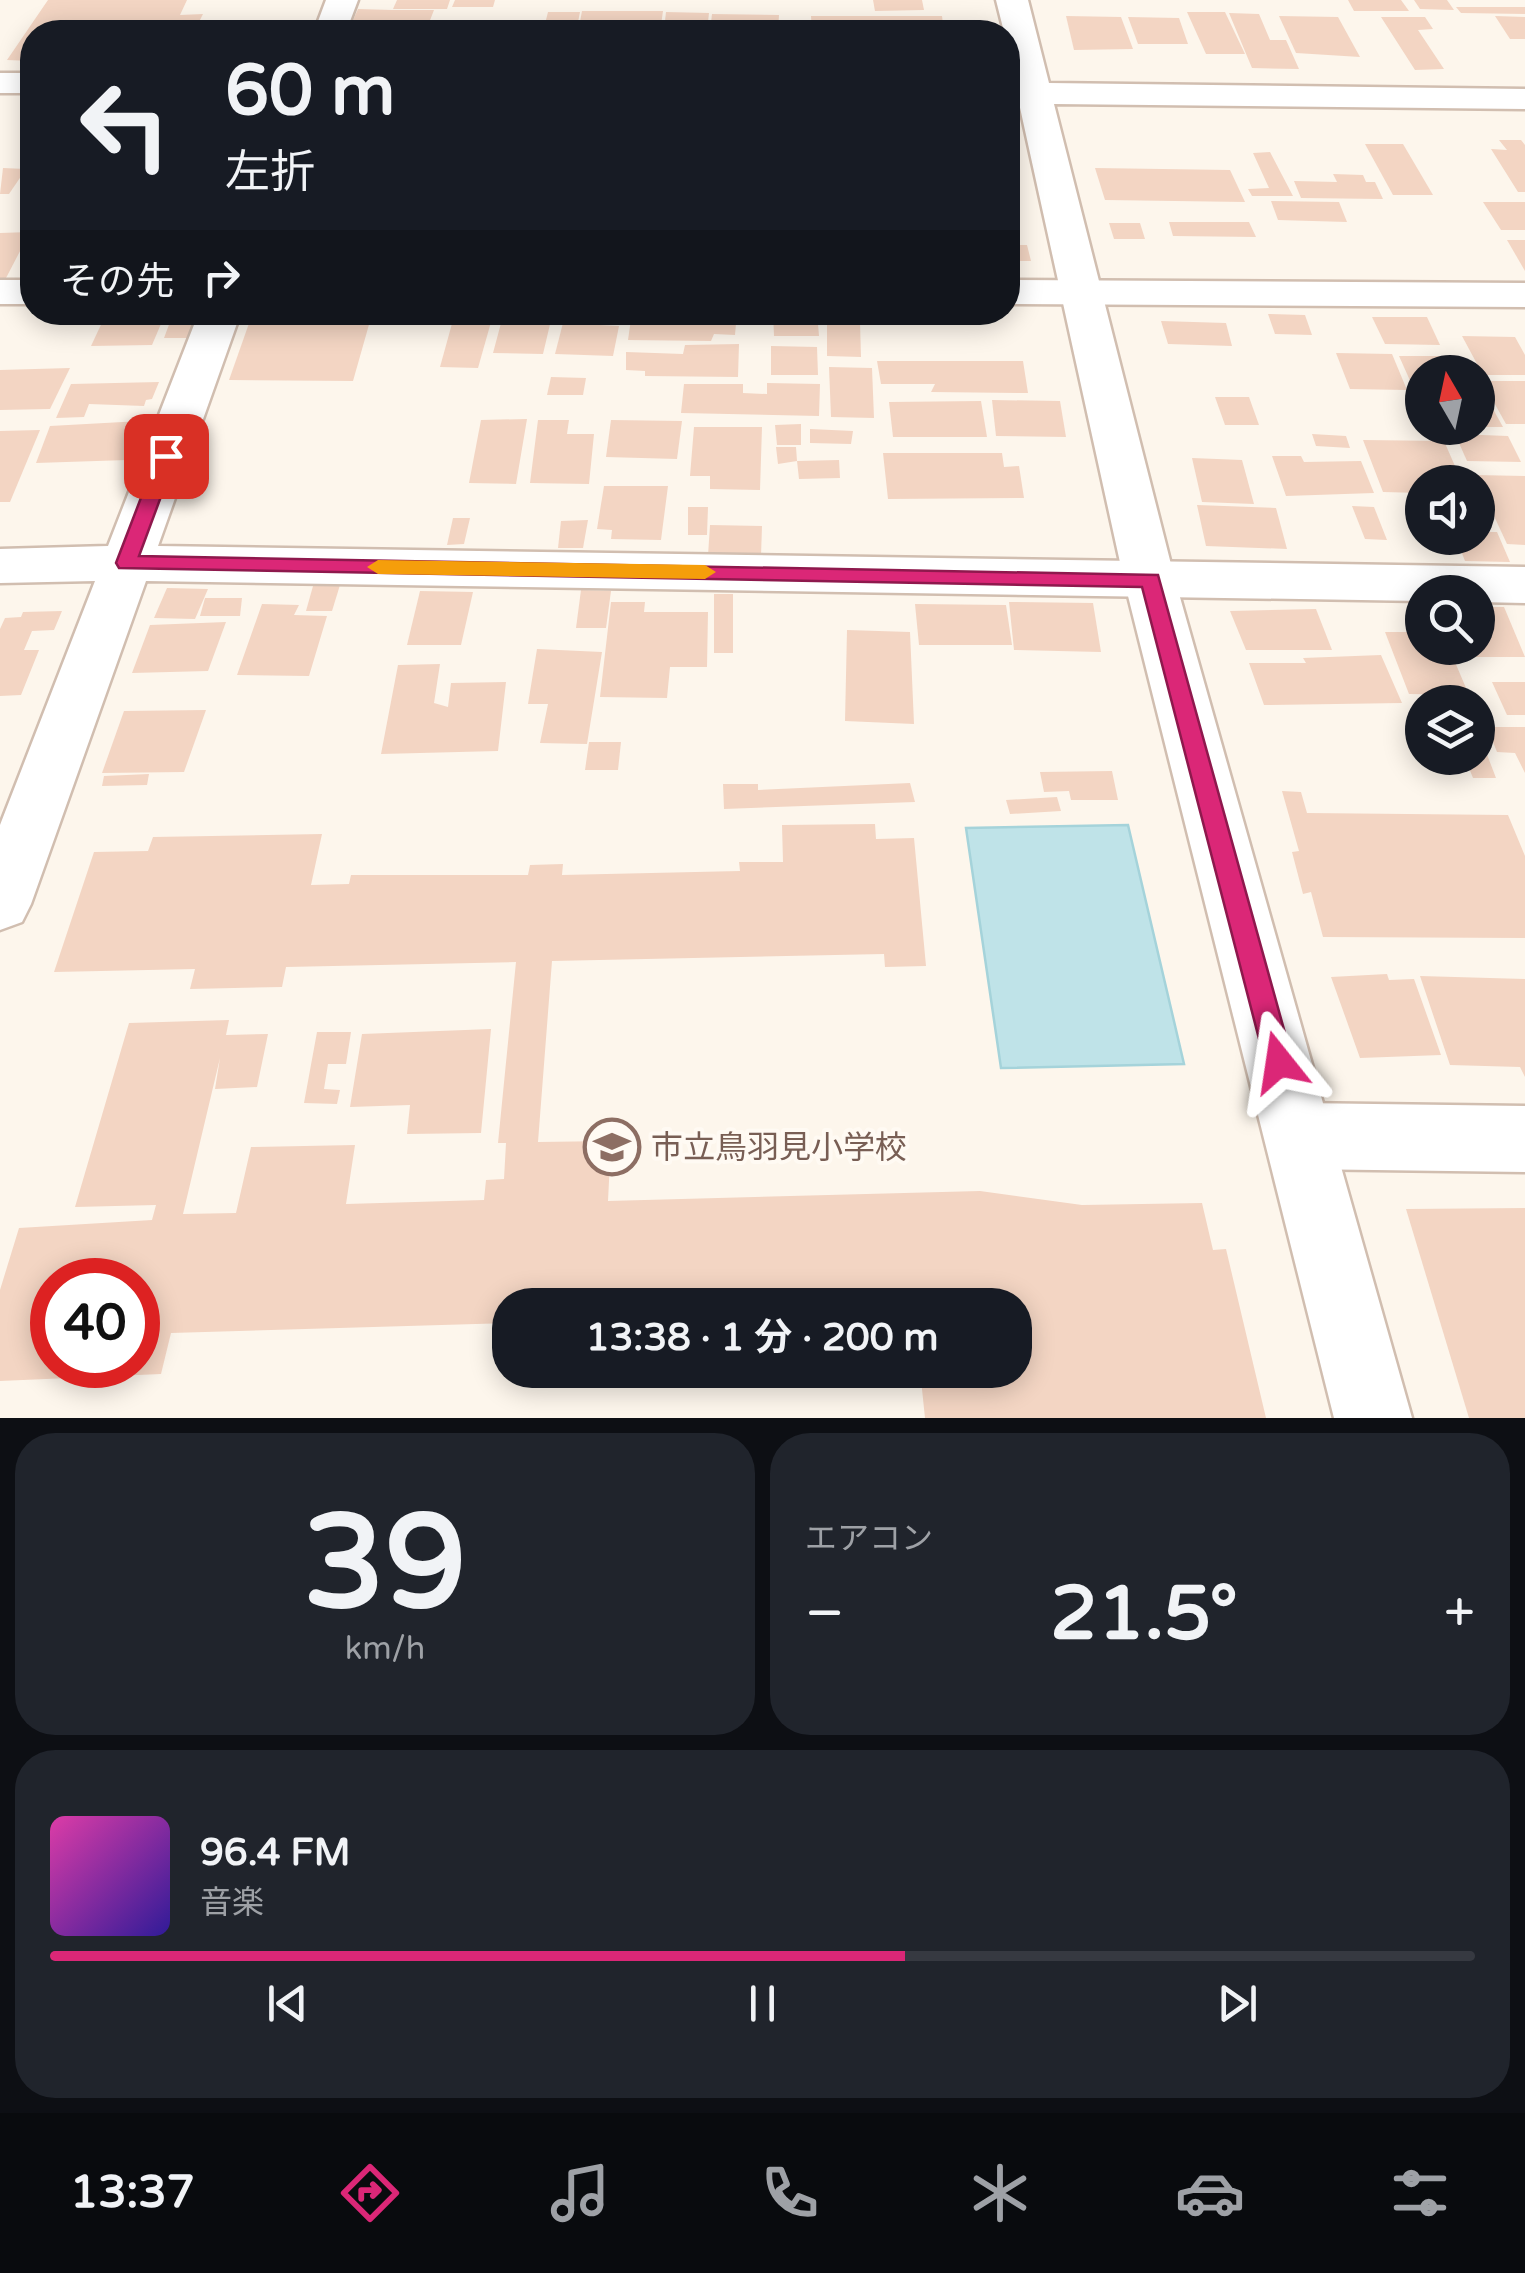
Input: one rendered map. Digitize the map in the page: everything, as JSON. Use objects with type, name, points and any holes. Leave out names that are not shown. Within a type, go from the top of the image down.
[{"type":"street","points":[[1372,1418],[1078,292],[1022,94],[1525,99]]},
{"type":"street","points":[[1020,292],[1525,295]]},
{"type":"street","points":[[0,904],[215,325]]},
{"type":"street","points":[[0,566],[126,563],[1525,585]]},
{"type":"street","points":[[1298,1136],[1525,1139]]},
{"type":"water","points":[[1128,825],[1184,1064],[1001,1068],[966,828]]},
{"type":"building","points":[[48,0],[187,0],[180,15],[203,14],[200,20],[34,20]]},
{"type":"building","points":[[397,0],[450,0],[447,9],[393,9]]},
{"type":"building","points":[[455,0],[495,0],[493,7],[452,7]]},
{"type":"building","points":[[873,0],[922,0],[924,10],[875,11]]},
{"type":"building","points":[[1348,0],[1401,0],[1409,11],[1354,11]]},
{"type":"building","points":[[1414,0],[1447,0],[1454,10],[1420,9]]},
{"type":"building","points":[[1456,7],[1525,7],[1525,14],[1461,13]]},
{"type":"building","points":[[358,9],[434,10],[430,20],[353,20]]},
{"type":"building","points":[[582,11],[663,11],[662,20],[580,20]]},
{"type":"building","points":[[548,12],[580,12],[578,20],[546,20]]},
{"type":"building","points":[[666,12],[709,13],[708,20],[665,20]]},
{"type":"building","points":[[1187,12],[1225,12],[1245,54],[1206,54]]},
{"type":"building","points":[[1229,13],[1259,14],[1270,40],[1286,40],[1299,69],[1252,68]]},
{"type":"building","points":[[712,14],[779,15],[779,20],[711,20]]},
{"type":"building","points":[[811,16],[942,16],[942,20],[811,20]]},
{"type":"building","points":[[1066,16],[1121,17],[1133,49],[1074,50]]},
{"type":"building","points":[[1279,16],[1338,17],[1360,57],[1296,53]]},
{"type":"building","points":[[1495,16],[1525,17],[1525,39],[1510,39]]},
{"type":"building","points":[[1128,17],[1179,18],[1188,44],[1138,44]]},
{"type":"building","points":[[1381,17],[1425,17],[1433,29],[1418,30],[1444,69],[1415,70]]},
{"type":"building","points":[[20,41],[20,61],[7,60]]},
{"type":"building","points":[[1499,140],[1521,140],[1525,145],[1525,192],[1518,192],[1491,149],[1507,150]]},
{"type":"building","points":[[1365,144],[1403,144],[1433,195],[1393,195]]},
{"type":"building","points":[[1270,152],[1293,196],[1252,196],[1248,189],[1269,188],[1253,153]]},
{"type":"building","points":[[3,168],[20,169],[20,178],[9,194],[0,194]]},
{"type":"building","points":[[1095,168],[1230,170],[1245,202],[1105,200]]},
{"type":"building","points":[[1333,174],[1363,175],[1366,182],[1375,182],[1383,199],[1301,198],[1294,181],[1337,182]]},
{"type":"building","points":[[1271,201],[1339,202],[1347,222],[1278,220]]},
{"type":"building","points":[[1483,202],[1525,202],[1525,230],[1501,230]]},
{"type":"building","points":[[1169,222],[1249,222],[1256,237],[1173,236]]},
{"type":"building","points":[[1109,223],[1140,223],[1145,239],[1114,239]]},
{"type":"building","points":[[20,232],[20,251],[6,278],[0,278],[0,233]]},
{"type":"building","points":[[1507,240],[1525,240],[1525,271]]},
{"type":"building","points":[[1020,245],[1027,245],[1031,261],[1020,261]]},
{"type":"building","points":[[1268,314],[1305,315],[1312,335],[1275,334]]},
{"type":"building","points":[[1372,317],[1427,317],[1440,345],[1385,344]]},
{"type":"building","points":[[1161,321],[1226,323],[1232,346],[1168,344]]},
{"type":"building","points":[[101,325],[160,325],[152,345],[91,346]]},
{"type":"building","points":[[169,325],[194,325],[189,338],[164,338]]},
{"type":"building","points":[[248,325],[369,325],[353,381],[229,380]]},
{"type":"building","points":[[452,325],[490,325],[478,368],[440,367]]},
{"type":"building","points":[[501,325],[550,325],[543,354],[493,353]]},
{"type":"building","points":[[562,325],[619,326],[613,356],[555,354]]},
{"type":"building","points":[[630,325],[736,325],[735,335],[714,334],[711,341],[628,340]]},
{"type":"building","points":[[774,325],[818,325],[819,336],[774,336]]},
{"type":"building","points":[[827,325],[860,325],[861,357],[827,356]]},
{"type":"building","points":[[1462,336],[1515,337],[1525,355],[1525,375],[1495,375],[1495,355],[1472,355]]},
{"type":"building","points":[[739,344],[738,377],[645,376],[645,371],[626,370],[626,352],[683,354],[685,345]]},
{"type":"building","points":[[771,346],[817,347],[818,375],[771,375]]},
{"type":"building","points":[[1336,353],[1392,354],[1405,385],[1405,390],[1350,389]]},
{"type":"building","points":[[877,361],[1023,361],[1028,393],[931,392],[935,384],[881,384]]},
{"type":"building","points":[[829,367],[872,368],[874,418],[831,417]]},
{"type":"building","points":[[70,368],[50,409],[0,410],[0,370]]},
{"type":"building","points":[[551,377],[586,378],[583,395],[547,395]]},
{"type":"building","points":[[1495,381],[1525,381],[1525,424],[1506,424],[1495,404]]},
{"type":"building","points":[[159,382],[152,399],[146,400],[144,406],[89,404],[84,417],[56,418],[71,384]]},
{"type":"building","points":[[767,383],[820,384],[819,416],[681,413],[684,384],[743,384],[743,393],[767,394]]},
{"type":"building","points":[[1215,397],[1249,397],[1259,425],[1225,425]]},
{"type":"building","points":[[992,400],[1060,401],[1066,437],[996,436]]},
{"type":"building","points":[[981,401],[987,437],[893,437],[889,402]]},
{"type":"building","points":[[527,419],[516,484],[469,483],[481,420]]},
{"type":"building","points":[[538,420],[569,420],[567,434],[594,434],[589,484],[530,483]]},
{"type":"building","points":[[611,420],[682,421],[677,459],[606,457]]},
{"type":"building","points":[[141,421],[127,460],[36,463],[50,426]]},
{"type":"building","points":[[801,424],[801,445],[777,445],[775,425]]},
{"type":"building","points":[[694,427],[762,427],[760,490],[710,489],[710,476],[690,476]]},
{"type":"building","points":[[810,429],[853,431],[851,444],[810,443]]},
{"type":"building","points":[[40,430],[10,502],[0,502],[0,431]]},
{"type":"building","points":[[1312,434],[1346,436],[1350,448],[1316,446]]},
{"type":"building","points":[[1495,436],[1508,436],[1521,462],[1467,461],[1460,445],[1495,445]]},
{"type":"building","points":[[1363,440],[1446,445],[1455,465],[1405,465],[1405,493],[1383,492]]},
{"type":"building","points":[[776,447],[796,447],[797,461],[778,464]]},
{"type":"building","points":[[883,453],[1002,453],[1004,467],[1019,466],[1024,498],[888,499]]},
{"type":"building","points":[[1272,456],[1301,456],[1304,462],[1361,461],[1374,493],[1286,496]]},
{"type":"building","points":[[1192,458],[1242,460],[1254,504],[1202,502]]},
{"type":"building","points":[[839,460],[840,478],[799,479],[797,461]]},
{"type":"building","points":[[1495,475],[1525,476],[1525,545],[1507,544],[1495,518]]},
{"type":"building","points":[[604,486],[668,486],[661,540],[611,539],[612,530],[597,529]]},
{"type":"building","points":[[1197,505],[1276,508],[1287,549],[1206,546]]},
{"type":"building","points":[[1352,506],[1374,507],[1387,540],[1365,539]]},
{"type":"building","points":[[688,507],[708,507],[707,535],[688,535]]},
{"type":"building","points":[[453,518],[470,518],[464,544],[447,545]]},
{"type":"building","points":[[588,520],[583,548],[558,548],[561,521]]},
{"type":"building","points":[[710,525],[762,526],[761,556],[708,556]]},
{"type":"building","points":[[1497,532],[1510,562],[1465,561],[1463,555],[1495,555]]},
{"type":"building","points":[[340,585],[332,611],[306,611],[313,586]]},
{"type":"building","points":[[167,588],[208,589],[195,619],[154,618]]},
{"type":"building","points":[[581,590],[611,591],[606,628],[576,628]]},
{"type":"building","points":[[420,591],[473,592],[461,645],[407,645]]},
{"type":"building","points":[[714,594],[733,594],[733,653],[714,653]]},
{"type":"building","points":[[205,598],[242,598],[240,616],[200,616]]},
{"type":"building","points":[[611,602],[645,602],[644,612],[708,612],[707,667],[670,667],[667,698],[600,697]]},
{"type":"building","points":[[1009,602],[1093,603],[1101,652],[1014,650]]},
{"type":"building","points":[[262,604],[299,605],[294,615],[327,616],[309,676],[237,675]]},
{"type":"building","points":[[915,604],[1006,605],[1012,645],[919,645]]},
{"type":"building","points":[[1495,607],[1504,607],[1525,657],[1495,657]]},
{"type":"building","points":[[1316,609],[1332,650],[1246,650],[1230,611]]},
{"type":"building","points":[[62,611],[54,630],[32,631],[24,650],[39,650],[21,695],[0,696],[0,629],[5,618],[21,617],[23,612]]},
{"type":"building","points":[[226,622],[208,671],[132,673],[150,625]]},
{"type":"building","points":[[847,630],[910,632],[914,724],[845,721]]},
{"type":"building","points":[[1385,632],[1405,632],[1405,665],[1456,665],[1465,685],[1406,685]]},
{"type":"building","points":[[537,649],[602,652],[587,744],[540,743],[548,704],[528,704]]},
{"type":"building","points":[[1381,655],[1402,703],[1264,705],[1249,663],[1306,663],[1303,658]]},
{"type":"building","points":[[440,664],[434,703],[448,707],[451,683],[506,682],[498,751],[381,754],[398,665]]},
{"type":"building","points":[[1492,682],[1525,682],[1525,715],[1507,715]]},
{"type":"building","points":[[206,710],[184,772],[102,773],[124,711]]},
{"type":"building","points":[[1495,727],[1525,727],[1525,773],[1515,753],[1497,752]]},
{"type":"building","points":[[589,742],[621,742],[618,770],[585,770]]},
{"type":"building","points":[[1112,771],[1118,800],[1071,800],[1069,791],[1044,792],[1040,772]]},
{"type":"building","points":[[149,774],[147,785],[102,786],[104,776]]},
{"type":"building","points":[[1472,775],[1496,778],[1473,778]]},
{"type":"building","points":[[910,783],[915,802],[724,809],[723,784],[758,784],[758,790]]},
{"type":"building","points":[[1282,791],[1301,792],[1307,813],[1508,815],[1525,856],[1525,938],[1323,937],[1311,892],[1303,894],[1292,852],[1299,851]]},
{"type":"building","points":[[1057,797],[1061,811],[1010,814],[1006,800]]},
{"type":"building","points":[[875,824],[876,839],[914,838],[926,966],[885,967],[884,954],[552,961],[538,1142],[611,1141],[608,1201],[980,1191],[1082,1205],[1202,1203],[1213,1250],[1226,1249],[1266,1418],[925,1418],[922,1388],[1032,1388],[1032,1288],[492,1288],[492,1324],[171,1333],[160,1374],[160,1258],[30,1258],[30,1380],[0,1381],[0,1290],[19,1228],[152,1220],[156,1205],[75,1207],[129,1023],[229,1020],[226,1035],[268,1034],[257,1087],[215,1089],[220,1058],[183,1214],[236,1213],[251,1147],[355,1145],[346,1204],[484,1200],[486,1180],[504,1179],[506,1143],[498,1143],[516,962],[286,967],[282,987],[190,989],[195,969],[54,972],[94,852],[148,851],[153,837],[322,834],[311,885],[349,884],[351,875],[528,875],[530,865],[563,864],[562,875],[740,871],[739,862],[783,862],[782,825]]},
{"type":"building","points":[[1387,974],[1389,980],[1414,979],[1441,1055],[1360,1058],[1331,977]]},
{"type":"building","points":[[1420,976],[1525,979],[1525,1077],[1520,1067],[1450,1065]]},
{"type":"building","points":[[491,1029],[481,1133],[407,1134],[410,1105],[350,1107],[362,1034]]},
{"type":"building","points":[[317,1032],[351,1032],[346,1064],[328,1064],[324,1089],[340,1090],[337,1104],[304,1103]]},
{"type":"building","points":[[1525,1208],[1525,1418],[1469,1418],[1406,1209]]},
{"type":"slow traffic","points":[[378,567],[705,572]]},
{"type":"place","name":"市立鳥羽見小学校","points":[[612,1147]]},
{"type":"route","points":[[166,456],[126,563],[1151,580],[1279,1062]]}]
